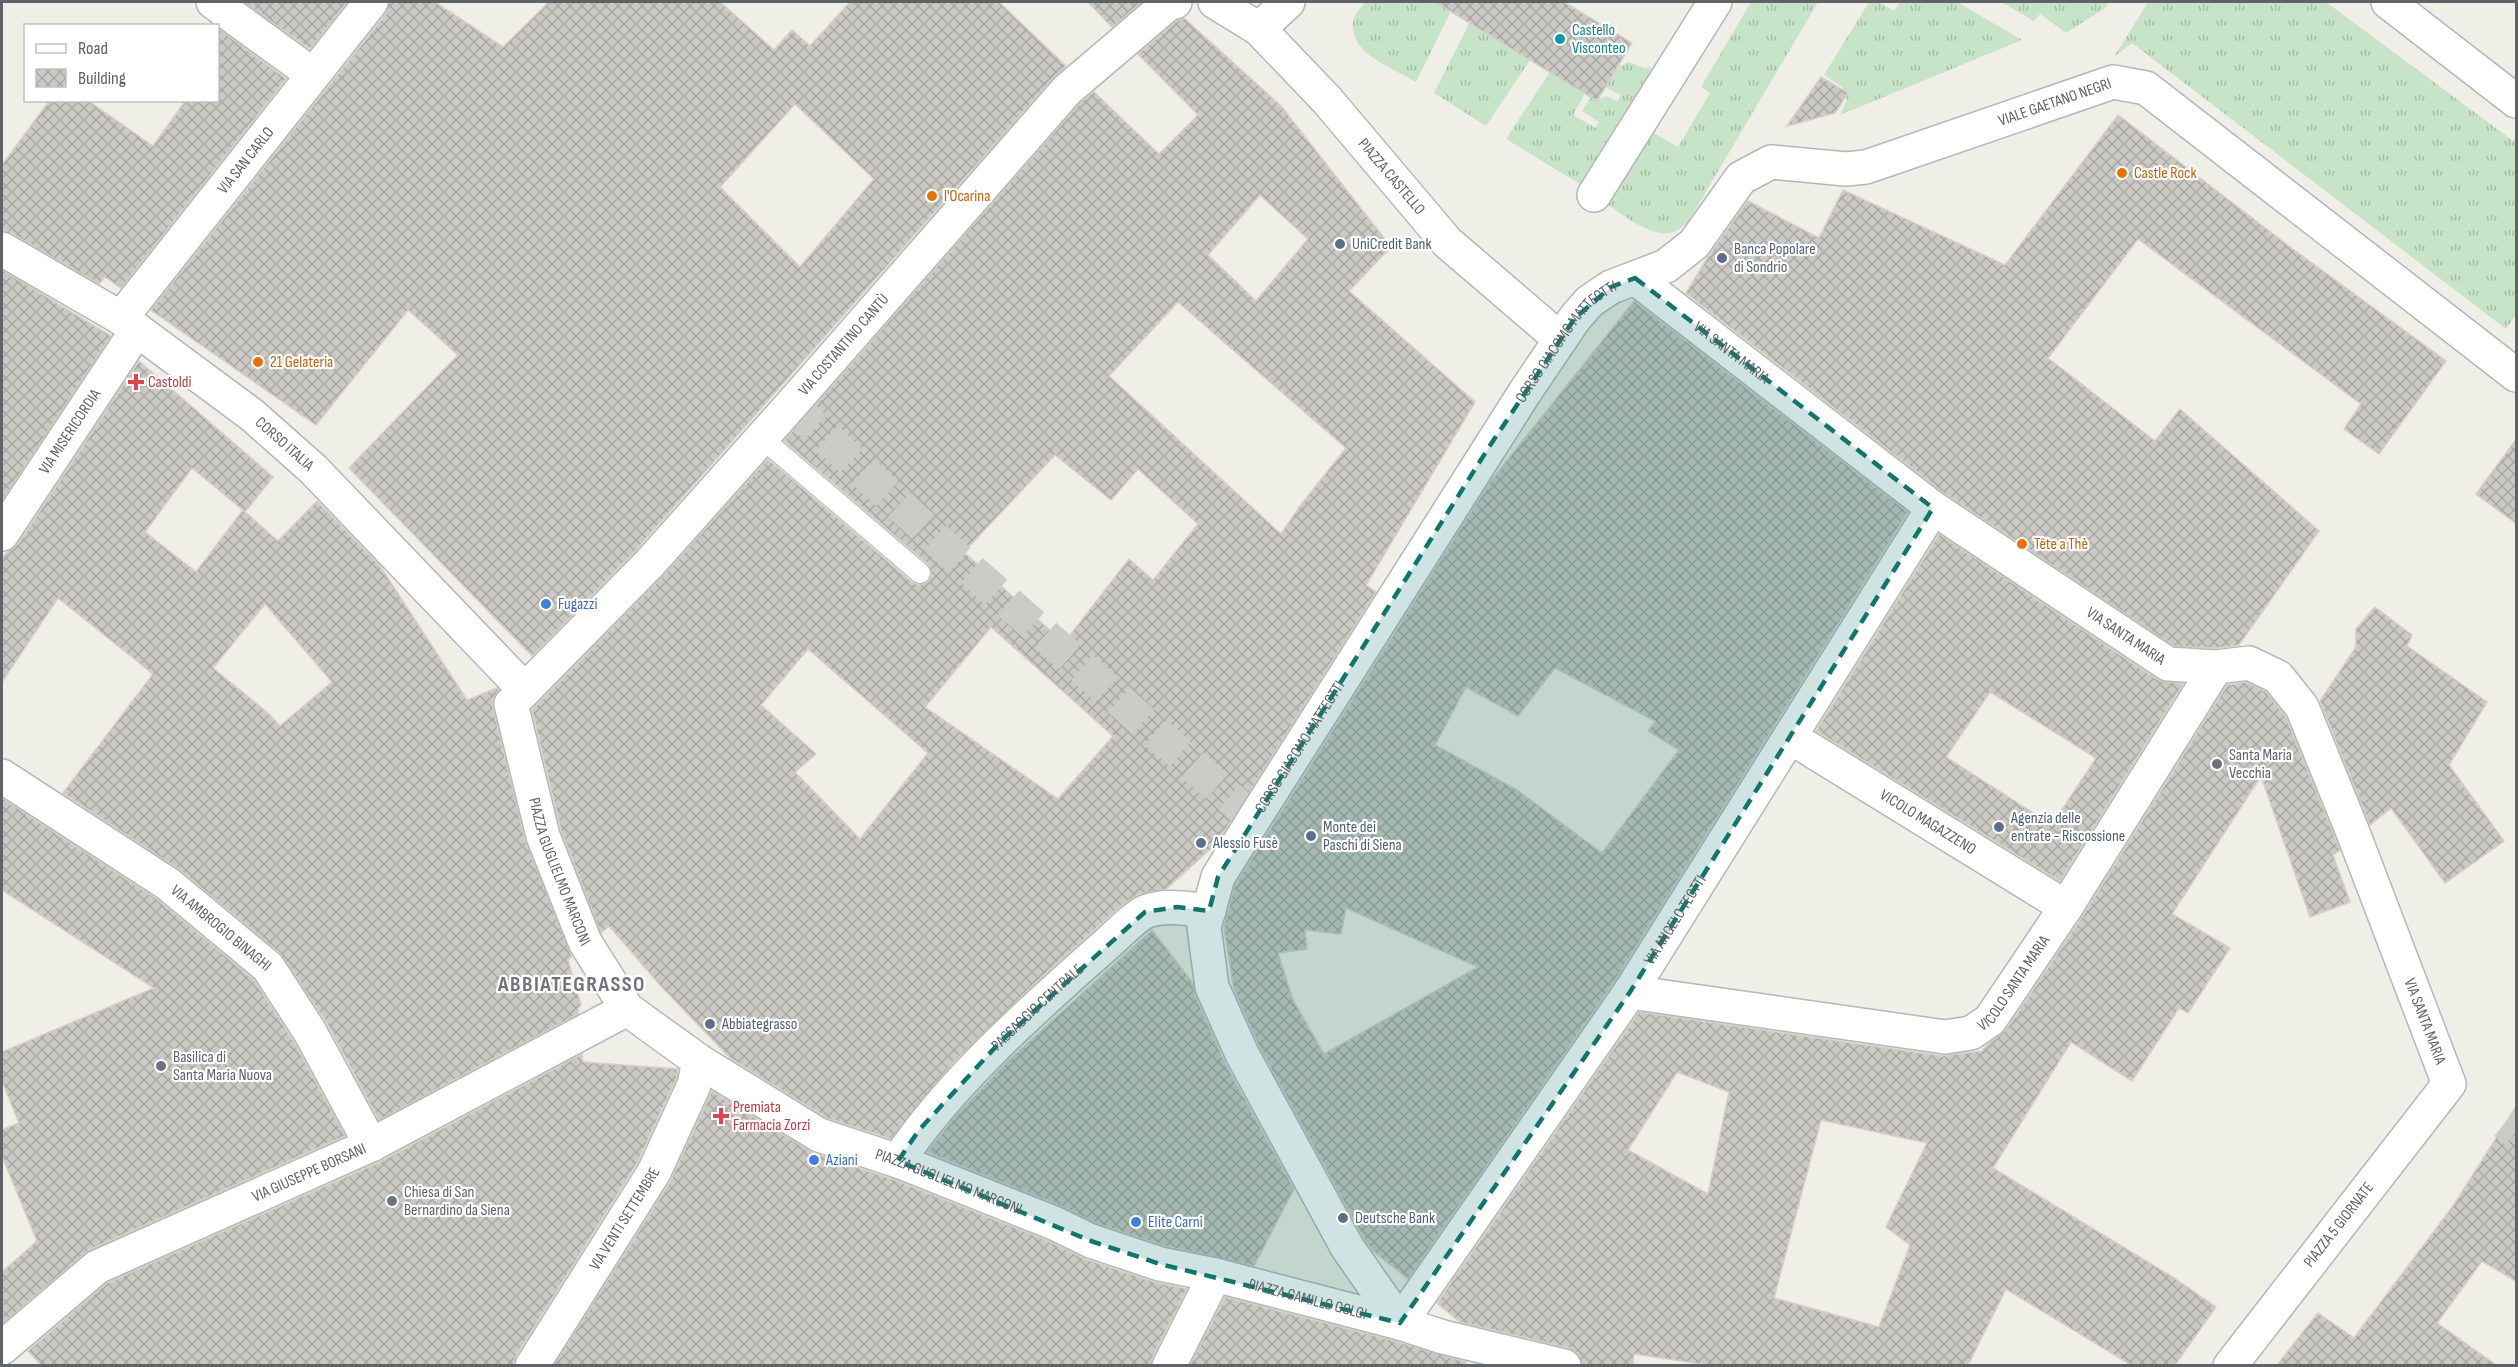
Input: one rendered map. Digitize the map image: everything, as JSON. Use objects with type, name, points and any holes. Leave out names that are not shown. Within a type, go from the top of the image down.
[{"type":"street","points":[[213,2],[312,74]]},
{"type":"street","name":"VIA SAN CARLO","points":[[129,324],[312,74],[370,2]]},
{"type":"street","name":"PIAZZA CASTELLO","points":[[1215,2],[1259,29],[1327,100],[1447,242],[1560,339]]},
{"type":"street","points":[[1259,29],[1288,2]]},
{"type":"street","points":[[1594,195],[1714,2]]},
{"type":"street","points":[[2388,2],[2517,101]]},
{"type":"street","name":"VIA COSTANTINO CANTÙ","points":[[525,690],[648,564],[762,438],[1067,90],[1171,3]]},
{"type":"street","name":"VIALE GAETANO NEGRI","points":[[1666,266],[1694,244],[1741,178],[1771,162],[1846,170],[1866,167],[2113,82],[2146,87],[2514,369]]},
{"type":"street","name":"CORSO ITALIA","points":[[2,249],[129,324],[252,415],[313,470],[525,690]]},
{"type":"street","name":"CORSO GIACOMO MATTEOTTI","points":[[1400,1323],[1347,1247],[1242,1054],[1212,987],[1204,927],[1218,877],[1560,339],[1590,301],[1611,287],[1666,266]]},
{"type":"street","name":"VIA SANTA MARIA","points":[[1635,278],[1933,508],[2168,664],[2216,667],[2249,663],[2278,677],[2302,708],[2352,830],[2449,1084]]},
{"type":"street","name":"VIA MISERICORDIA","points":[[2,534],[129,324]]},
{"type":"street","name":"VIA ANGELO TEOTTI","points":[[1400,1323],[1630,992],[1933,508]]},
{"type":"street","name":"VICOLO SANTA MARIA","points":[[1630,992],[1946,1036],[1971,1033],[1990,1020],[2066,907],[2216,667]]},
{"type":"street","name":"PIAZZA GUGLIELMO MARCONI","points":[[525,690],[511,704],[543,836],[585,942],[627,1009],[699,1061],[819,1135],[898,1161],[1054,1223],[1091,1241],[1160,1264],[1215,1275]]},
{"type":"street","name":"VICOLO MAGAZZENO","points":[[1790,737],[2066,907]]},
{"type":"street","name":"VIA AMBROGIO BINAGHI","points":[[2,776],[168,884],[268,967],[310,1032],[370,1145]]},
{"type":"street","name":"PASSAGGIO CENTRALE","points":[[898,1161],[919,1130],[1002,1040],[1144,912],[1177,907],[1209,911]]},
{"type":"street","name":"VIA GIUSEPPE BORSANI","points":[[2,1348],[97,1267],[370,1145],[627,1009]]},
{"type":"street","name":"VIA VENTI SETTEMBRE","points":[[532,1365],[559,1343],[654,1172],[694,1085],[699,1061]]},
{"type":"street","name":"PIAZZA 5 GIORNATE","points":[[2230,1365],[2449,1084]]},
{"type":"street","points":[[1169,1365],[1215,1275]]},
{"type":"street","name":"PIAZZA CAMILLO GOLGI","points":[[1215,1275],[1400,1323],[1443,1337],[1564,1365]]},
{"type":"lane","points":[[762,438],[920,573]]},
{"type":"highlighted area","points":[[1635,278],[1933,508],[1630,992],[1400,1323],[1160,1264],[1091,1241],[898,1161],[919,1130],[1002,1040],[1145,912],[1177,907],[1209,911],[1218,877],[1489,447],[1575,318],[1611,287]]},
{"type":"green space","points":[[1365,2],[1435,2],[1451,11],[1416,82],[1374,59],[1358,43],[1353,22]]},
{"type":"green space","points":[[1751,2],[1818,2],[1688,222],[1676,231],[1667,233],[1639,225],[1605,203],[1649,130],[1678,147],[1710,93],[1701,87]]},
{"type":"green space","points":[[1869,2],[1879,2],[1894,11],[1900,2],[1957,2],[2022,40],[1840,115],[1847,100],[1842,87],[1824,75]]},
{"type":"green space","points":[[2001,2],[2109,2],[2105,8],[2066,33],[2040,14],[2034,21]]},
{"type":"green space","points":[[2148,2],[2326,2],[2516,143],[2516,315],[2506,329],[2132,43],[2114,57]]},
{"type":"green space","points":[[1469,24],[1530,60],[1486,126],[1434,93]]},
{"type":"green space","points":[[1628,62],[1647,69],[1648,66],[1654,70],[1583,186],[1506,139],[1550,72],[1585,94],[1573,115],[1596,128],[1599,122],[1582,111],[1591,97],[1597,101],[1606,96],[1617,101],[1621,95],[1605,87],[1616,68]]},
{"type":"building","points":[[244,2],[347,2],[310,49]]},
{"type":"building","points":[[389,2],[435,2],[503,47],[549,2],[720,2],[774,50],[792,30],[810,46],[850,2],[999,2],[1066,66],[635,551],[532,656],[349,468],[458,355],[408,310],[316,425],[151,310],[386,14]],"holes":[[[795,104],[874,179],[800,267],[720,187]]]},
{"type":"building","points":[[1088,2],[1142,2],[1112,27]]},
{"type":"building","name":"Castello Visconteo","points":[[1435,2],[1564,2],[1632,43],[1597,101]]},
{"type":"building","points":[[1184,18],[1281,106],[1391,247],[1349,291],[1475,402],[1366,585],[1376,592],[1217,843],[1166,889],[1139,894],[1124,903],[1034,984],[952,1064],[891,1139],[827,1118],[730,1058],[660,985],[609,926],[601,933],[561,830],[532,710],[662,577],[768,459],[912,582],[918,585],[929,581],[932,575],[928,564],[784,441],[1080,103],[1094,92],[1159,154],[1198,115],[1138,54],[1177,21]],"holes":[[[1260,195],[1308,239],[1256,301],[1208,255]],[[1178,302],[1346,448],[1281,534],[1109,376]],[[1055,455],[1111,500],[1138,469],[1198,524],[1153,580],[1129,559],[1064,643],[964,552]],[[991,627],[1113,736],[1058,799],[925,707]],[[808,649],[928,753],[860,839],[795,772],[816,754],[761,705]]]},
{"type":"building","points":[[219,29],[286,79],[121,288],[105,277],[99,284],[2,230],[2,165],[49,102],[90,102],[153,146],[185,102],[219,102]]},
{"type":"building","points":[[1821,77],[1848,93],[1835,113],[1787,126]]},
{"type":"building","points":[[2118,115],[2290,247],[2446,361],[2379,454],[2344,429],[2361,404],[2138,239],[2048,358],[2155,441],[2180,409],[2319,531],[2239,645],[2215,648],[2174,646],[1944,493],[1686,293],[1708,257],[1748,201],[1819,238],[1843,190],[2005,265]]},
{"type":"building","points":[[2,270],[111,336],[2,501]]},
{"type":"building","points":[[1634,301],[1908,512],[1614,982],[1408,1279],[1373,1251],[1363,1237],[1259,1046],[1234,990],[1224,928],[1235,885],[1490,482]],"holes":[[[1555,668],[1655,721],[1648,731],[1679,750],[1602,853],[1517,790],[1435,745],[1466,687],[1518,716]],[[1346,908],[1478,967],[1324,1054],[1293,1000],[1278,953],[1307,949],[1305,930],[1341,934]]]},
{"type":"building","points":[[139,361],[273,477],[245,512],[278,541],[317,501],[380,566],[467,700],[497,688],[499,690],[493,698],[493,708],[525,840],[572,957],[568,960],[581,1005],[578,1008],[578,1014],[379,1120],[327,1023],[280,953],[180,870],[63,793],[153,674],[58,598],[2,682],[2,559],[18,544]],"holes":[[[192,468],[243,510],[196,572],[145,532]],[[265,604],[332,682],[280,726],[268,713],[213,668]]]},
{"type":"building","points":[[2517,438],[2517,524],[2476,494]]},
{"type":"building","points":[[1939,534],[2158,680],[2183,684],[2060,881],[1816,731]],"holes":[[[1990,692],[2096,758],[2052,825],[1946,757]]]},
{"type":"building","points":[[2375,607],[2412,635],[2407,646],[2487,702],[2449,765],[2504,841],[2445,883],[2391,808],[2370,825],[2320,701],[2356,647],[2356,629]]},
{"type":"building","points":[[2246,682],[2266,692],[2286,717],[2340,850],[2333,855],[2350,902],[2310,917],[2261,776],[2172,914],[2230,948],[2188,1013],[2179,1008],[2132,1081],[2071,1042],[1993,1168],[2171,1276],[2216,1307],[2175,1365],[2131,1365],[2006,1289],[1968,1365],[1709,1365],[1634,1354],[1633,1365],[1582,1365],[1577,1353],[1569,1348],[1460,1322],[1437,1303],[1639,1012],[1942,1056],[1982,1051],[2006,1030],[2082,917],[2227,685]],"holes":[[[1677,1072],[1729,1092],[1708,1194],[1628,1150]],[[1821,1120],[1927,1143],[1886,1227],[1910,1245],[1879,1327],[1774,1298]]]},
{"type":"building","name":"Basilica di Santa Maria Nuova","points":[[2,798],[157,899],[254,980],[294,1042],[345,1136],[89,1250],[3,1323],[2,1272],[37,1241],[2,1156],[2,1130],[19,1123],[2,1081],[2,1052],[154,988],[2,890]]},
{"type":"building","points":[[1152,930],[1193,983],[1195,995],[1225,1063],[1294,1189],[1254,1266],[1165,1246],[1098,1224],[1061,1206],[927,1152],[956,1116],[1006,1063]]},
{"type":"building","points":[[582,1054],[583,1062],[678,1069],[676,1079],[637,1163],[516,1356],[513,1365],[41,1365],[28,1351],[107,1283],[380,1162]]},
{"type":"building","points":[[712,1091],[813,1153],[892,1179],[1046,1240],[1085,1259],[1154,1282],[1187,1289],[1152,1358],[1151,1365],[554,1365],[670,1182]]},
{"type":"building","points":[[2517,1105],[2517,1282],[2482,1261],[2437,1323],[2496,1365],[2277,1365],[2318,1313],[2354,1338],[2453,1206]]},
{"type":"building","points":[[1225,1297],[1466,1362],[1465,1365],[1190,1365]]},
{"type":"tunnel","points":[[791,405],[944,546],[1254,819]]},
{"type":"tunnel","points":[[2505,1123],[2516,1132]]},
{"type":"place","name":"Castello Visconteo","points":[[1560,39]]},
{"type":"place","name":"Castle Rock","points":[[2122,173]]},
{"type":"place","name":"l'Ocarina","points":[[932,196]]},
{"type":"place","name":"UniCredit Bank","points":[[1340,244]]},
{"type":"place","name":"Banca Popolare di Sondrio","points":[[1722,258]]},
{"type":"place","name":"21 Gelateria","points":[[258,362]]},
{"type":"place","name":"Castoldi","points":[[136,382]]},
{"type":"place","name":"Tête a Thè","points":[[2022,544]]},
{"type":"place","name":"Fugazzi","points":[[546,604]]},
{"type":"place","name":"Santa Maria Vecchia","points":[[2217,764]]},
{"type":"place","name":"Agenzia delle entrate - Riscossione","points":[[1999,827]]},
{"type":"place","name":"Monte dei Paschi di Siena","points":[[1311,836]]},
{"type":"place","name":"Alessio Fusè","points":[[1201,843]]},
{"type":"place","name":"Abbiategrasso","points":[[710,1024]]},
{"type":"place","name":"Basilica di Santa Maria Nuova","points":[[161,1066]]},
{"type":"place","name":"Premiata Farmacia Zorzi","points":[[721,1116]]},
{"type":"place","name":"Aziani","points":[[814,1160]]},
{"type":"place","name":"Chiesa di San Bernardino da Siena","points":[[392,1201]]},
{"type":"place","name":"Deutsche Bank","points":[[1343,1218]]},
{"type":"place","name":"Elite Carni","points":[[1136,1222]]},
{"type":"district","name":"ABBIATEGRASSO","points":[[572,984]]}]
